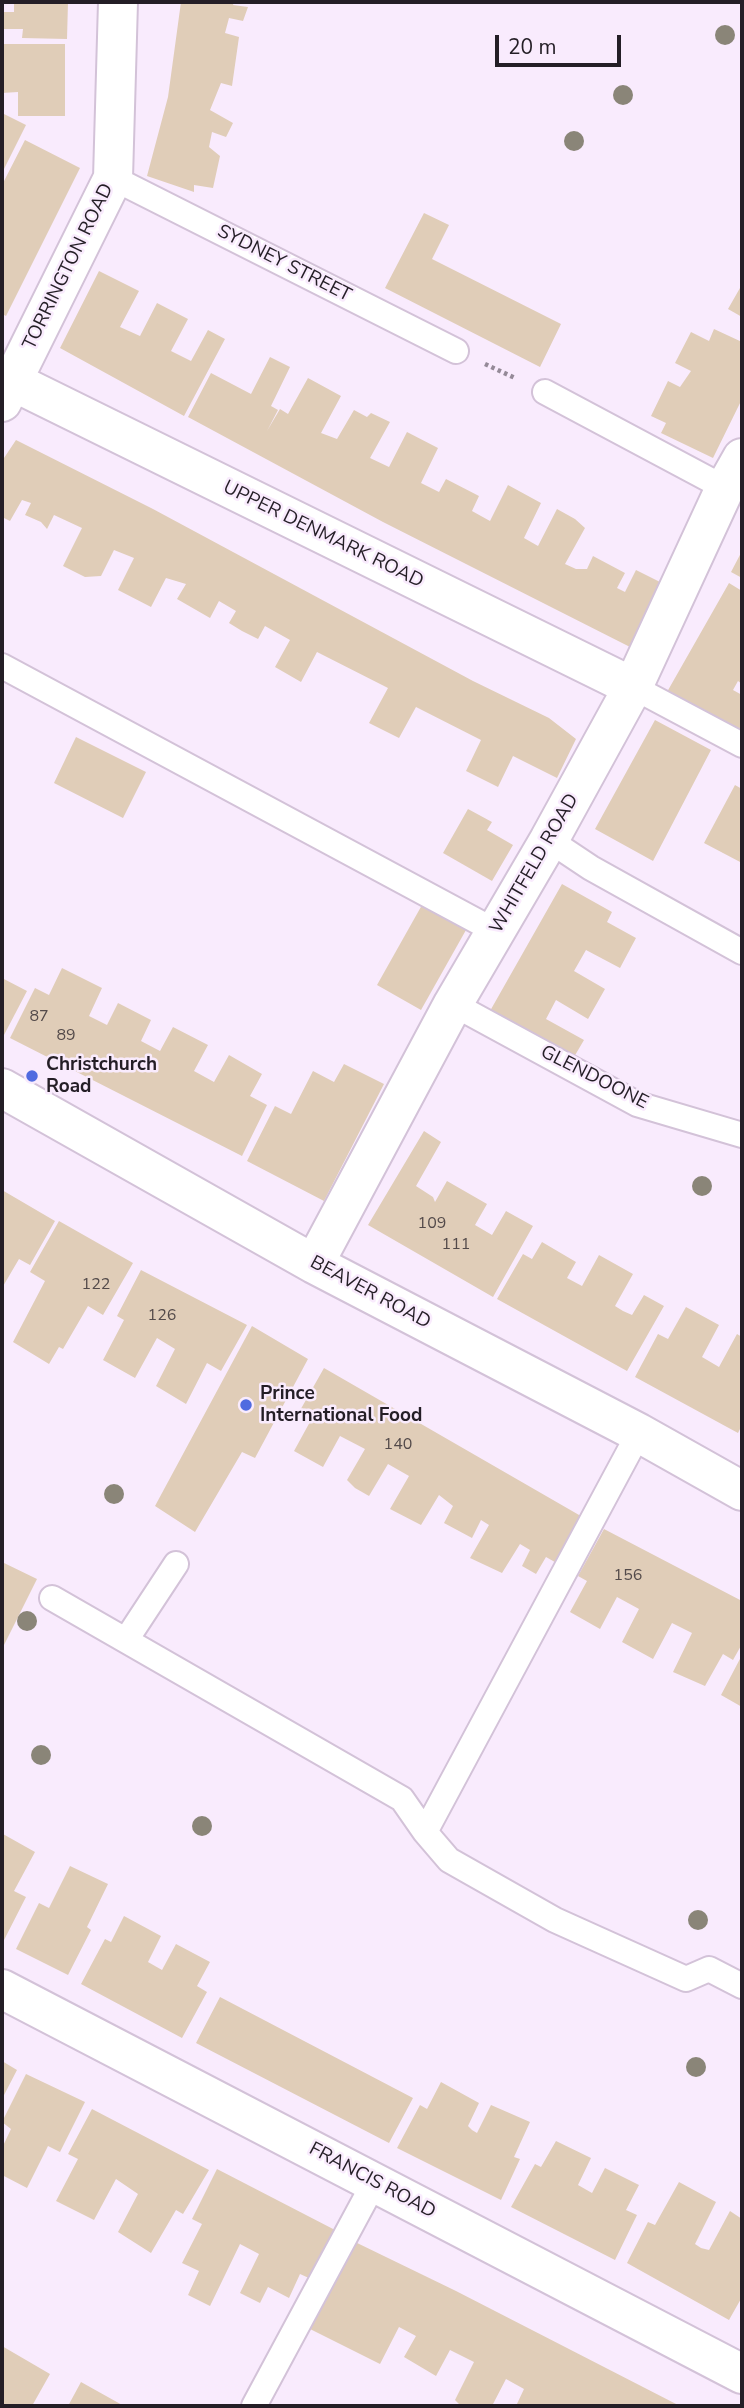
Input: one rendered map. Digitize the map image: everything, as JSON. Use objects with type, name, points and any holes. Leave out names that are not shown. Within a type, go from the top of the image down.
[{"type":"street","name":"TORRINGTON ROAD","points":[[5,386],[113,178],[118,2]]},
{"type":"street","name":"UPPER DENMARK ROAD","points":[[5,386],[633,687]]},
{"type":"street","name":"WHITFELD ROAD","points":[[314,1264],[453,1004],[497,932],[633,687],[734,473]]},
{"type":"street","name":"BEAVER ROAD","points":[[2,1088],[314,1264],[639,1433],[742,1491]]},
{"type":"street","name":"FRANCIS ROAD","points":[[2,1989],[742,2374]]},
{"type":"lane","name":"SYDNEY STREET","points":[[113,178],[456,351]]},
{"type":"lane","points":[[545,391],[734,473]]},
{"type":"lane","points":[[2,666],[497,932]]},
{"type":"lane","points":[[633,687],[742,745]]},
{"type":"lane","points":[[549,840],[591,868],[742,952]]},
{"type":"lane","name":"GLENDOONE","points":[[453,1004],[637,1104],[742,1135]]},
{"type":"lane","points":[[425,1832],[639,1433]]},
{"type":"lane","points":[[127,1640],[176,1564]]},
{"type":"lane","points":[[52,1598],[402,1799],[449,1860],[555,1920],[686,1979],[709,1969],[742,1986]]},
{"type":"lane","points":[[254,2406],[374,2183]]},
{"type":"path","points":[[456,351],[545,391]]},
{"type":"building","points":[[14,2],[68,2],[67,39],[22,38],[23,29],[2,29],[2,12],[14,12]]},
{"type":"building","points":[[181,2],[234,2],[233,5],[248,7],[243,21],[229,18],[225,33],[239,37],[232,86],[221,83],[210,110],[233,123],[226,137],[212,132],[209,147],[220,156],[213,188],[194,185],[194,192],[147,176],[168,97]]},
{"type":"building","points":[[2,44],[65,44],[65,116],[18,116],[18,92],[2,93]]},
{"type":"building","points":[[2,113],[26,125],[2,173]]},
{"type":"building","points":[[25,140],[80,168],[6,316],[2,314],[2,185]]},
{"type":"building","points":[[424,213],[449,225],[432,259],[561,324],[540,367],[385,288]]},
{"type":"building","points":[[99,271],[139,291],[120,327],[140,336],[157,303],[188,319],[171,351],[191,361],[208,330],[225,339],[184,416],[60,348]]},
{"type":"building","points":[[740,288],[742,289],[742,317],[728,309]]},
{"type":"building","points":[[714,329],[742,342],[742,399],[713,458],[661,433],[666,423],[651,416],[668,381],[680,387],[691,371],[675,363],[691,332],[709,341]]},
{"type":"building","points":[[270,357],[290,367],[271,406],[278,410],[267,431],[280,409],[288,414],[308,378],[341,396],[321,433],[337,439],[354,410],[367,417],[371,413],[390,422],[370,458],[389,467],[407,432],[438,448],[421,483],[439,492],[446,479],[479,496],[472,511],[490,521],[508,485],[541,503],[524,538],[538,546],[557,509],[585,528],[565,564],[576,569],[587,569],[593,556],[625,573],[617,588],[625,592],[636,570],[664,584],[632,648],[383,522],[188,417],[211,373],[251,394]]},
{"type":"building","points":[[16,440],[153,509],[473,681],[549,718],[576,739],[557,778],[513,756],[498,787],[466,771],[481,740],[416,707],[399,738],[369,723],[388,688],[317,652],[301,682],[275,667],[290,640],[265,626],[258,639],[242,631],[229,623],[236,611],[219,601],[210,618],[177,599],[186,584],[166,578],[151,607],[118,590],[134,558],[114,550],[101,576],[85,577],[63,566],[82,528],[54,515],[47,529],[41,522],[25,515],[31,503],[22,500],[10,521],[2,517],[2,461]]},
{"type":"building","points":[[742,551],[742,578],[731,572]]},
{"type":"building","points":[[729,583],[742,591],[742,684],[738,681],[733,690],[742,695],[742,729],[739,734],[667,692]]},
{"type":"building","points":[[655,720],[711,750],[653,861],[595,829]]},
{"type":"building","points":[[76,737],[146,772],[123,818],[54,783]]},
{"type":"building","points":[[735,785],[742,789],[742,863],[704,843]]},
{"type":"building","points":[[468,809],[492,822],[487,830],[513,845],[492,881],[443,853]]},
{"type":"building","points":[[562,884],[612,912],[607,922],[636,938],[620,968],[586,950],[574,971],[605,989],[588,1019],[556,1000],[546,1019],[584,1040],[574,1057],[490,1011]]},
{"type":"building","points":[[422,905],[466,930],[421,1010],[377,985]]},
{"type":"building","points":[[62,968],[102,988],[89,1016],[107,1025],[118,1003],[151,1020],[141,1041],[160,1051],[173,1027],[208,1045],[194,1071],[214,1082],[229,1055],[262,1074],[250,1096],[267,1105],[242,1156],[10,1038],[35,988],[49,995]]},
{"type":"building","points":[[2,978],[27,991],[4,1035],[2,1034]]},
{"type":"building","points":[[344,1064],[384,1084],[324,1201],[247,1161],[275,1106],[291,1114],[313,1071],[334,1082]]},
{"type":"building","points":[[424,1131],[441,1142],[416,1186],[433,1197],[435,1202],[447,1181],[487,1204],[475,1225],[492,1235],[506,1211],[533,1226],[493,1297],[368,1225]]},
{"type":"building","points":[[2,1190],[55,1221],[30,1265],[19,1259],[2,1288]]},
{"type":"building","points":[[59,1221],[133,1263],[103,1315],[88,1306],[63,1349],[59,1347],[49,1364],[13,1342],[45,1281],[30,1272]]},
{"type":"building","points":[[542,1242],[576,1262],[567,1278],[582,1286],[599,1255],[633,1274],[615,1306],[623,1311],[632,1315],[644,1295],[664,1306],[627,1371],[497,1299],[523,1254],[532,1259]]},
{"type":"building","points":[[141,1270],[247,1325],[221,1371],[207,1363],[186,1404],[156,1386],[175,1349],[157,1338],[135,1378],[103,1360],[124,1320],[117,1316]]},
{"type":"building","points":[[686,1307],[719,1325],[702,1357],[719,1367],[737,1334],[742,1337],[742,1425],[738,1433],[635,1377],[658,1334],[668,1339]]},
{"type":"building","name":"Prince International Food","points":[[252,1326],[308,1359],[255,1458],[242,1452],[195,1532],[155,1506]]},
{"type":"building","points":[[324,1368],[586,1519],[560,1565],[546,1557],[536,1574],[522,1566],[530,1550],[520,1544],[502,1573],[470,1558],[489,1525],[481,1520],[472,1538],[444,1523],[453,1506],[439,1495],[421,1525],[390,1509],[409,1476],[388,1464],[369,1496],[355,1488],[347,1480],[365,1449],[340,1436],[323,1467],[294,1451],[311,1420],[298,1414]]},
{"type":"building","points":[[604,1529],[742,1601],[742,1644],[733,1660],[723,1654],[705,1686],[673,1672],[692,1633],[672,1623],[653,1659],[622,1642],[639,1609],[617,1597],[600,1629],[570,1612],[587,1581],[578,1576]]},
{"type":"building","points":[[2,1562],[37,1579],[2,1649]]},
{"type":"building","points":[[742,1655],[742,1707],[721,1695]]},
{"type":"building","points":[[3,1834],[35,1852],[14,1891],[26,1897],[2,1944]]},
{"type":"building","points":[[70,1866],[108,1884],[87,1927],[91,1930],[68,1975],[16,1949],[39,1903],[49,1908]]},
{"type":"building","points":[[124,1916],[161,1936],[148,1962],[162,1970],[176,1944],[210,1962],[197,1986],[207,1992],[182,2038],[81,1984],[105,1939],[111,1942]]},
{"type":"building","points":[[220,1997],[413,2098],[389,2143],[196,2043]]},
{"type":"building","points":[[2,2061],[17,2070],[2,2099]]},
{"type":"building","points":[[26,2074],[85,2102],[60,2152],[48,2146],[27,2188],[2,2175],[2,2148],[11,2129],[2,2122]]},
{"type":"building","points":[[441,2082],[479,2103],[468,2126],[477,2133],[491,2105],[530,2122],[514,2157],[520,2159],[501,2200],[397,2148],[420,2105],[427,2109]]},
{"type":"building","points":[[92,2109],[209,2170],[183,2214],[176,2210],[151,2253],[118,2232],[138,2194],[116,2179],[94,2220],[56,2201],[78,2159],[68,2154]]},
{"type":"building","points":[[556,2141],[591,2158],[578,2185],[592,2193],[605,2168],[639,2185],[626,2210],[637,2215],[615,2260],[511,2207],[535,2164],[541,2167]]},
{"type":"building","points":[[217,2169],[335,2230],[311,2279],[300,2274],[289,2298],[268,2287],[260,2303],[240,2293],[259,2254],[240,2244],[210,2306],[188,2295],[199,2271],[182,2263],[202,2224],[192,2219]]},
{"type":"building","points":[[679,2182],[716,2202],[695,2244],[701,2248],[709,2250],[730,2211],[742,2219],[742,2297],[729,2320],[627,2263],[648,2222],[655,2225]]},
{"type":"building","points":[[353,2241],[680,2406],[516,2406],[524,2389],[506,2379],[492,2406],[461,2406],[455,2400],[474,2362],[450,2350],[436,2376],[404,2357],[416,2336],[399,2327],[380,2364],[308,2328]]},
{"type":"building","points":[[2,2346],[50,2374],[32,2406],[2,2406]]},
{"type":"building","points":[[81,2382],[124,2406],[68,2406]]},
{"type":"place","name":"Christchurch Road","points":[[32,1076]]},
{"type":"place","name":"Prince International Food","points":[[246,1405]]}]
